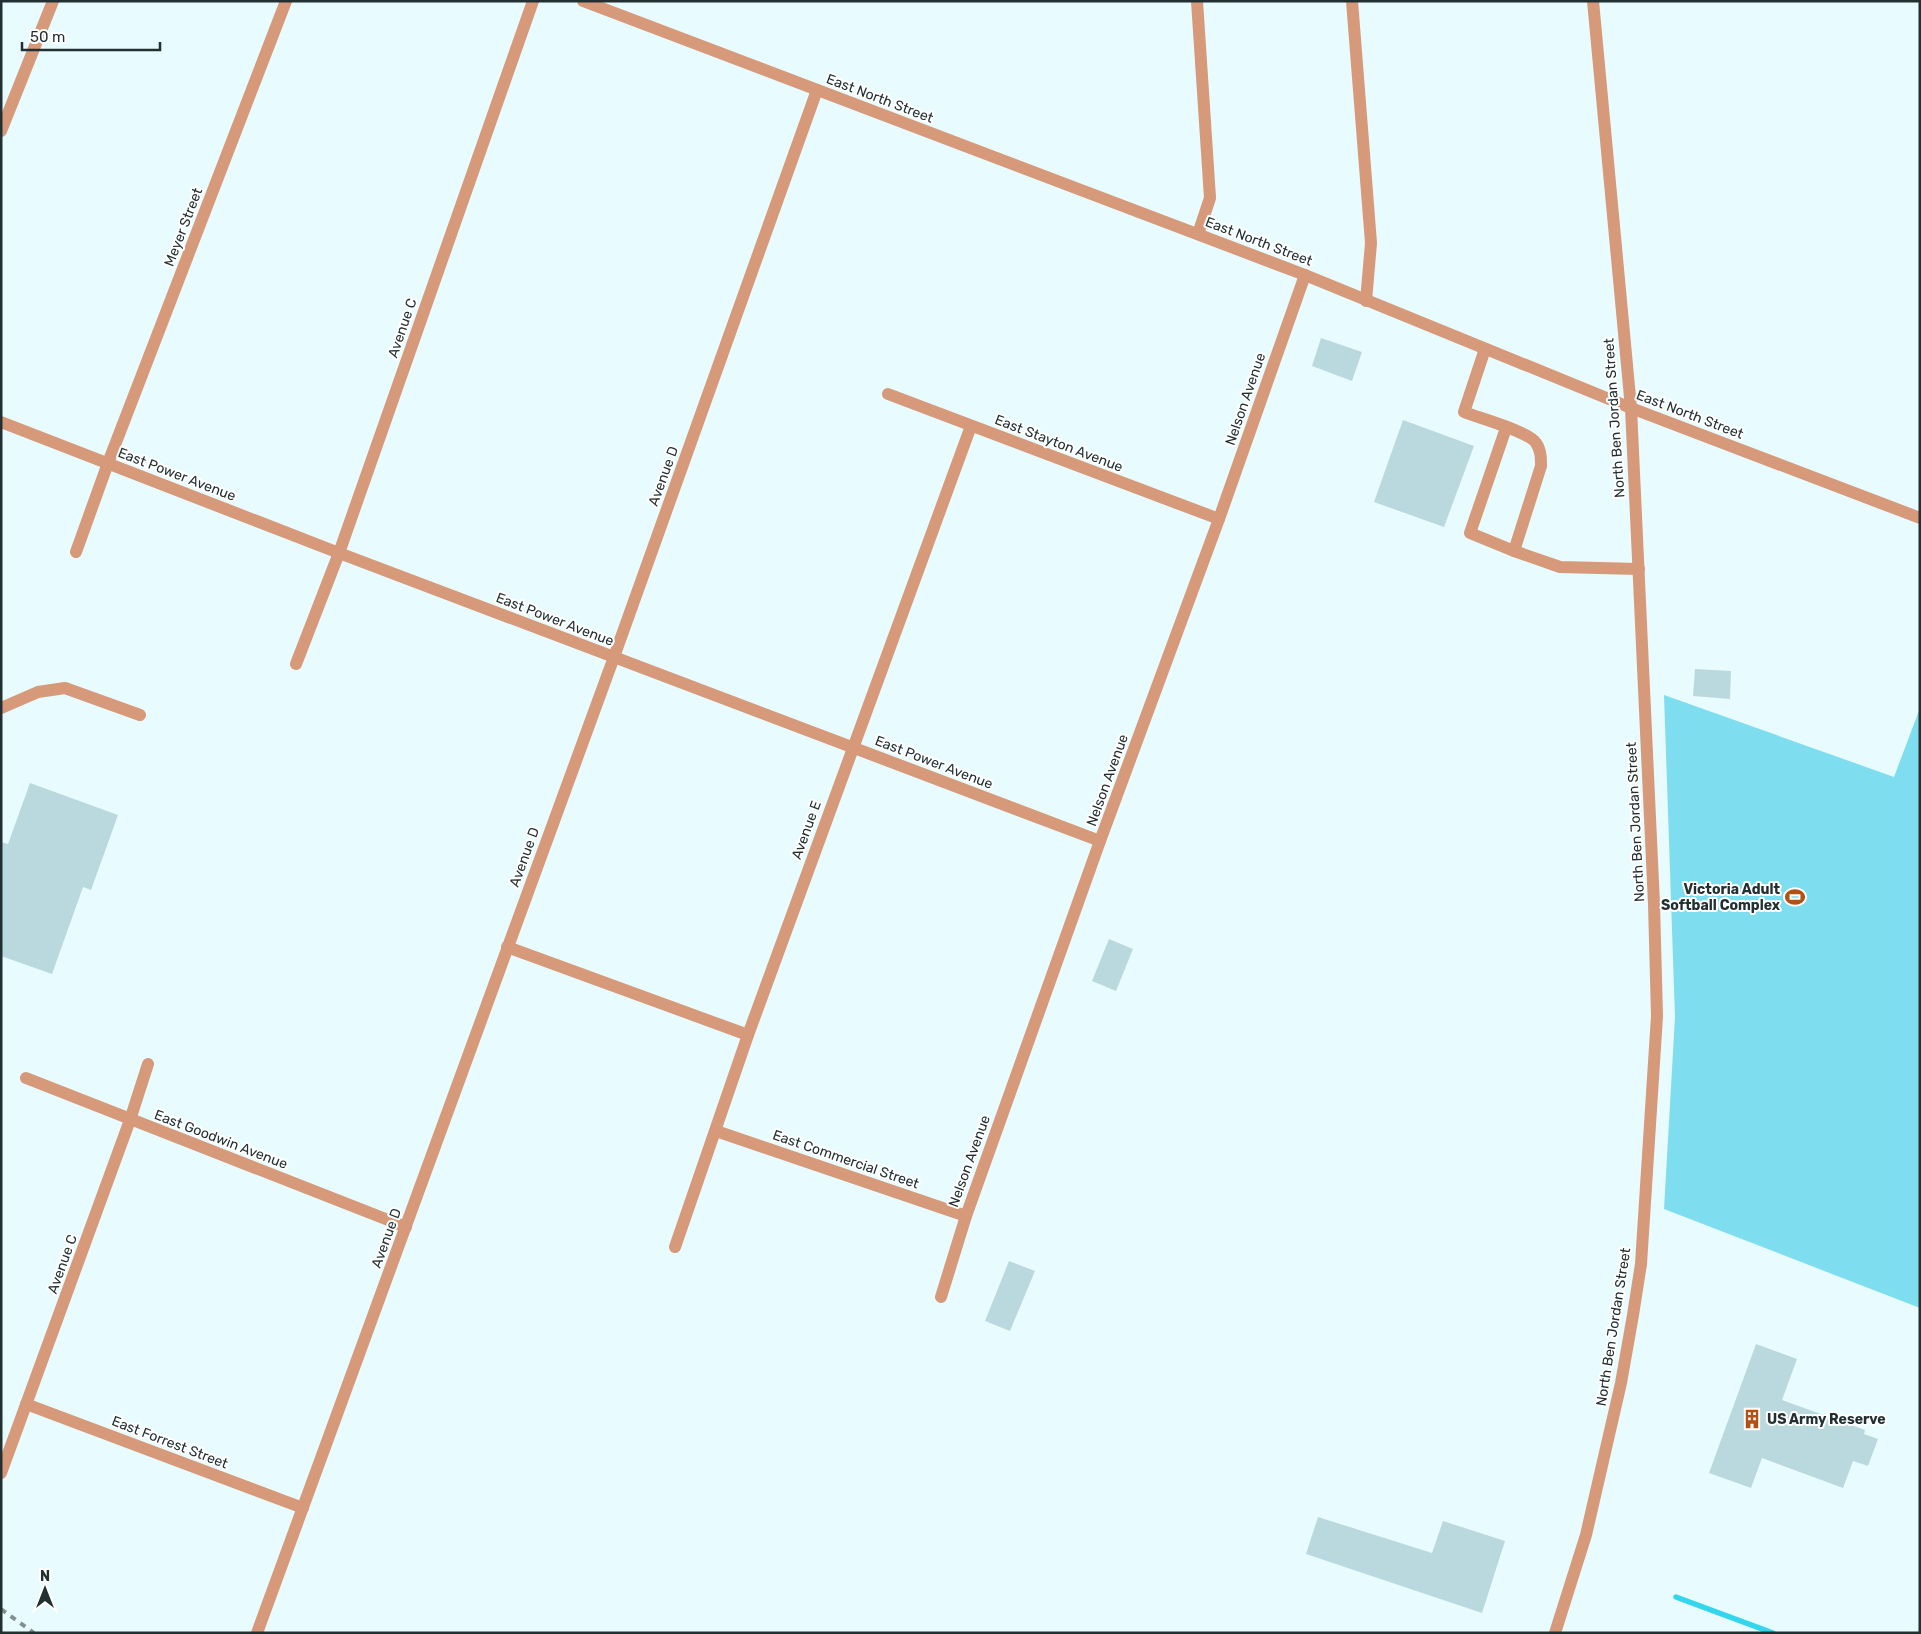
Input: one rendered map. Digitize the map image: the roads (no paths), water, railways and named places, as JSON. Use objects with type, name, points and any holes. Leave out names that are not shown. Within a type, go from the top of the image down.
[{"type":"street","points":[[1,131],[53,1]]},
{"type":"street","name":"Meyer Street","points":[[76,552],[108,463],[286,1]]},
{"type":"street","name":"Avenue C","points":[[296,664],[339,553],[533,1]]},
{"type":"street","name":"East North Street","points":[[584,1],[1305,275],[1631,408],[1920,518]]},
{"type":"street","points":[[1197,1],[1210,198],[1198,234]]},
{"type":"street","points":[[1352,1],[1372,243],[1366,301]]},
{"type":"street","name":"North Ben Jordan Street","points":[[1555,1633],[1586,1535],[1605,1457],[1621,1383],[1641,1264],[1657,1016],[1654,895],[1631,408],[1593,1]]},
{"type":"street","name":"Avenue D","points":[[257,1633],[614,657],[817,90]]},
{"type":"street","name":"Nelson Avenue","points":[[941,1297],[966,1216],[1100,841],[1219,519],[1305,275]]},
{"type":"street","points":[[1485,349],[1464,412],[1526,435],[1536,442],[1541,459],[1541,466],[1514,550]]},
{"type":"street","name":"East Stayton Avenue","points":[[888,394],[1219,519]]},
{"type":"street","name":"East Power Avenue","points":[[1,422],[339,553],[1100,841]]},
{"type":"street","name":"Avenue E","points":[[675,1247],[748,1035],[971,426]]},
{"type":"street","points":[[1506,428],[1470,533],[1560,567],[1639,569]]},
{"type":"street","points":[[1,708],[38,692],[65,688],[140,715]]},
{"type":"street","points":[[507,947],[748,1035]]},
{"type":"street","name":"Avenue C","points":[[1,1473],[130,1120],[148,1064]]},
{"type":"street","name":"East Goodwin Avenue","points":[[26,1078],[406,1227]]},
{"type":"street","name":"East Commercial Street","points":[[716,1131],[966,1216]]},
{"type":"street","name":"East Forrest Street","points":[[26,1404],[303,1508]]},
{"type":"waterway","points":[[1676,1597],[1773,1633]]},
{"type":"railway","points":[[1,1609],[34,1633]]},
{"type":"place","name":"Victoria Adult Softball Complex","points":[[1795,897]]},
{"type":"place","name":"US Army Reserve","points":[[1752,1419]]}]
